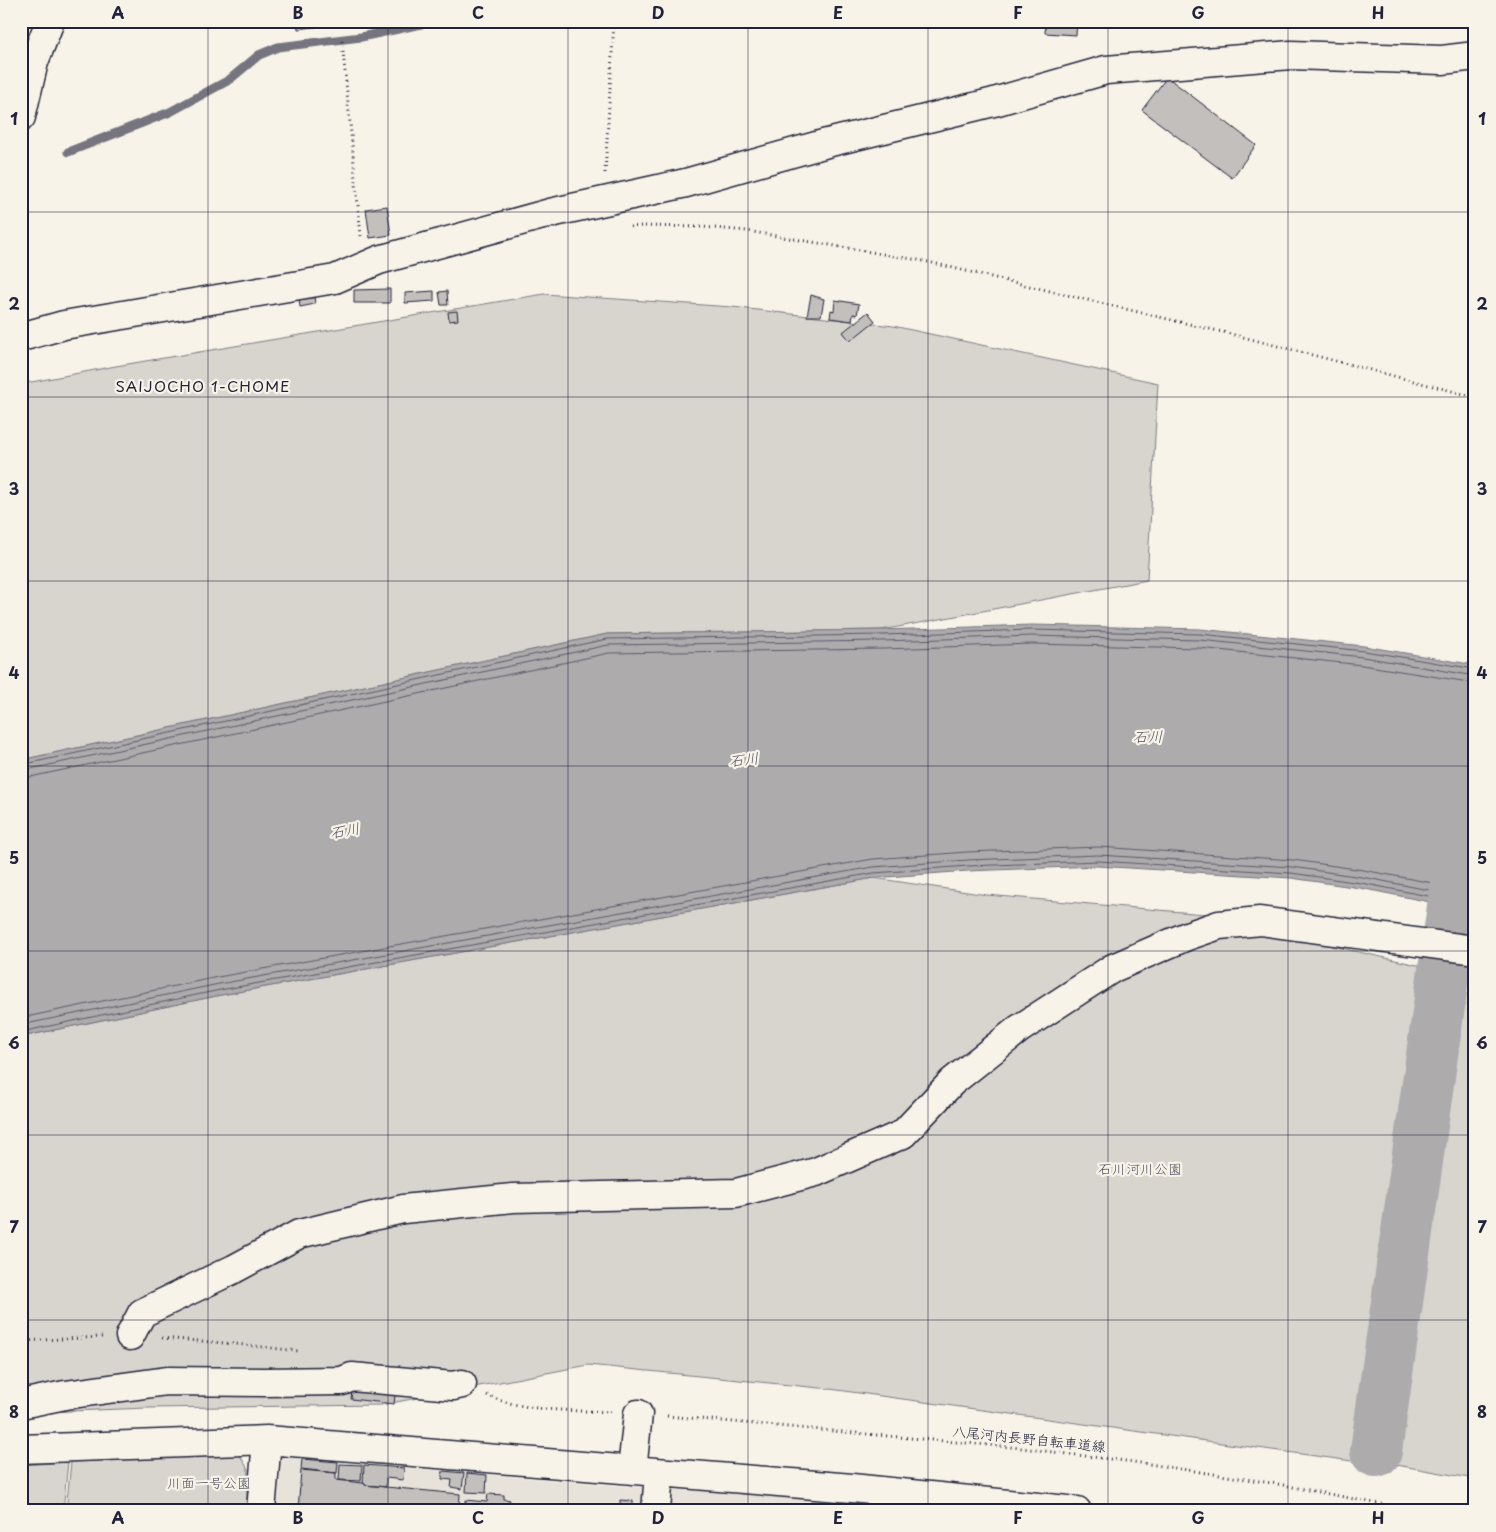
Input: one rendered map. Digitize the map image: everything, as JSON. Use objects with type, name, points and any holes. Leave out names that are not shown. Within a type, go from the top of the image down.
[{"type":"street","points":[[21,117],[34,62],[50,21]]},
{"type":"street","points":[[21,337],[64,325],[335,279],[379,260],[550,213],[686,183],[827,143],[994,102],[1106,70],[1291,55],[1442,60],[1475,56]]},
{"type":"street","points":[[130,1336],[142,1313],[234,1269],[299,1234],[403,1209],[513,1198],[736,1193],[816,1172],[903,1134],[952,1082],[1019,1029],[1114,968],[1187,936],[1220,925],[1260,921],[1475,950]]},
{"type":"street","points":[[21,1404],[65,1395],[167,1381],[342,1381],[352,1377],[454,1386],[462,1384]]},
{"type":"street","points":[[632,1470],[638,1414]]},
{"type":"street","points":[[261,1511],[267,1440]]},
{"type":"street","points":[[21,1449],[267,1440],[852,1488],[1077,1511]]},
{"type":"street","points":[[656,1511],[659,1472]]},
{"type":"path","points":[[604,201],[614,21]]},
{"type":"path","points":[[342,41],[362,243]]},
{"type":"path","points":[[624,228],[677,226],[747,231],[924,261],[1236,336],[1475,397]]},
{"type":"path","points":[[21,1341],[130,1336]]},
{"type":"path","name":"八尾河内長野自転車道線","points":[[638,1414],[1021,1448],[1149,1464],[1278,1484],[1415,1511]]},
{"type":"shaded area","points":[[279,1457],[623,1486],[888,1503],[944,1511],[275,1511]]},
{"type":"green space","points":[[544,294],[732,307],[893,326],[1158,383],[1147,580],[882,630],[607,634],[21,760],[21,384],[116,366]]},
{"type":"green space","name":"石川河川公園","points":[[874,878],[987,895],[1216,915],[1279,934],[1435,969],[1359,1462],[830,1389],[588,1365],[381,1405],[147,1408],[21,1413],[21,1037],[221,995]]},
{"type":"green space","points":[[1460,981],[1475,985],[1475,1479],[1391,1464]]},
{"type":"green space","name":"川面一号公園","points":[[239,1454],[248,1469],[246,1511],[66,1511],[71,1462]]},
{"type":"green space","points":[[68,1462],[63,1511],[21,1511],[21,1465]]},
{"type":"water","name":"石川","points":[[1032,625],[1200,629],[1364,646],[1475,665],[1475,911],[1360,888],[1291,878],[1097,866],[968,871],[874,878],[221,995],[21,1037],[21,760],[607,634],[882,630]]},
{"type":"building","points":[[297,21],[329,21],[330,25],[298,29]]},
{"type":"building","points":[[1046,21],[1077,21],[1076,35],[1045,33]]},
{"type":"building","points":[[1167,77],[1256,145],[1232,178],[1142,110]]},
{"type":"building","points":[[387,206],[391,235],[370,238],[366,209]]},
{"type":"building","points":[[390,289],[390,303],[354,303],[354,290]]},
{"type":"building","points":[[434,291],[434,301],[405,303],[405,293]]},
{"type":"building","points":[[447,291],[448,305],[441,305],[439,292]]},
{"type":"building","points":[[811,295],[824,299],[821,316],[807,316]]},
{"type":"building","points":[[314,296],[315,304],[300,307],[299,299]]},
{"type":"building","points":[[835,300],[859,304],[857,315],[853,314],[852,321],[830,318],[831,310],[834,311]]},
{"type":"building","points":[[457,311],[458,320],[449,321],[448,312]]},
{"type":"building","points":[[868,312],[875,321],[850,341],[843,332]]},
{"type":"building","points":[[353,1382],[396,1387],[394,1404],[351,1399]]},
{"type":"building","points":[[302,1459],[338,1462],[337,1473],[301,1469]]},
{"type":"building","points":[[340,1464],[362,1465],[361,1481],[339,1480]]},
{"type":"building","points":[[364,1465],[404,1468],[403,1480],[386,1478],[386,1487],[365,1485],[363,1483]]},
{"type":"building","points":[[301,1470],[336,1473],[336,1480],[365,1483],[365,1485],[460,1494],[459,1511],[298,1511]]},
{"type":"building","points":[[443,1471],[464,1473],[462,1489],[451,1487],[452,1480],[442,1479]]},
{"type":"building","points":[[467,1473],[487,1475],[486,1493],[466,1492]]},
{"type":"building","points":[[488,1494],[504,1495],[504,1499],[510,1500],[509,1505],[520,1506],[519,1511],[465,1511],[466,1500],[487,1502]]},
{"type":"building","points":[[620,1500],[633,1501],[633,1511],[620,1511]]},
{"type":"waterway","points":[[68,152],[170,112],[229,80],[259,55],[278,47],[361,37],[435,21]]},
{"type":"waterway","points":[[1376,1451],[1463,836]]},
{"type":"district","name":"SAIJOCHO 1-CHOME","points":[[203,387]]}]
